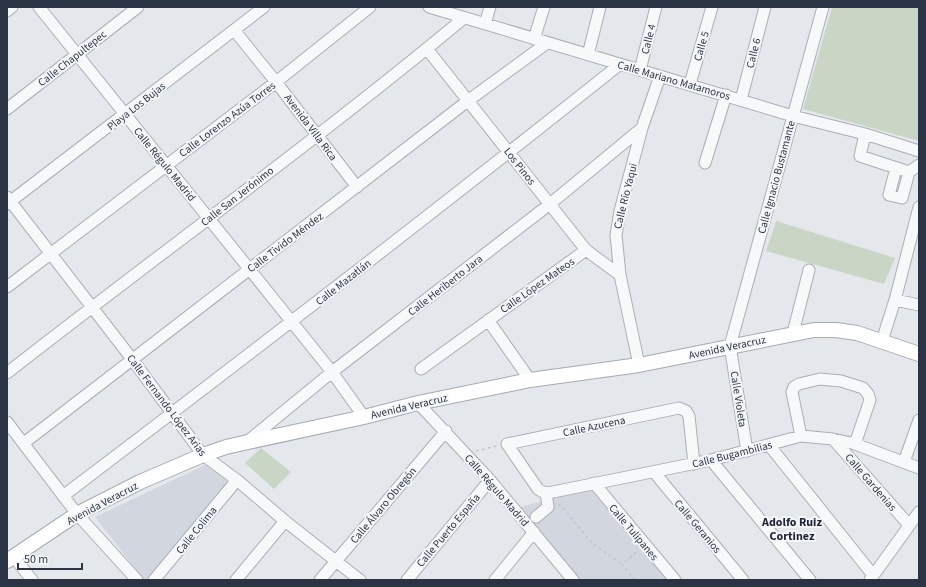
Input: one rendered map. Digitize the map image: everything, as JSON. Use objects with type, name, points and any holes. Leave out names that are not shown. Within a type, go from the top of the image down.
[{"type":"main road","name":"Avenida Veracruz","points":[[10,559],[78,514],[140,482],[203,455],[248,442],[364,417],[418,402],[530,380],[639,365],[814,330],[836,330],[857,333],[919,354]]},
{"type":"street","points":[[7,11],[12,7]]},
{"type":"street","name":"Calle Régulo Madrid","points":[[39,7],[332,372],[364,417]]},
{"type":"street","name":"Calle Chapultepec","points":[[7,109],[138,7]]},
{"type":"street","name":"Playa Los Bujas","points":[[8,201],[125,114],[264,7]]},
{"type":"street","name":"Calle Lorenzo Azúa Torres","points":[[7,288],[276,82],[370,7]]},
{"type":"street","name":"Calle Mariano Matamoros","points":[[429,7],[793,116],[865,134],[919,151]]},
{"type":"street","points":[[485,24],[490,7]]},
{"type":"street","points":[[534,39],[544,7]]},
{"type":"street","points":[[588,55],[600,7]]},
{"type":"street","name":"Calle 4","points":[[640,70],[656,7]]},
{"type":"street","name":"Calle 5","points":[[690,84],[712,7]]},
{"type":"street","name":"Calle 6","points":[[741,100],[765,7]]},
{"type":"street","name":"Calle Ignacio Bustamante","points":[[730,346],[823,7]]},
{"type":"street","name":"Calle San Jerónimo","points":[[7,372],[209,218],[427,49],[464,18]]},
{"type":"street","name":"Avenida Villa Rica","points":[[234,30],[357,187]]},
{"type":"street","name":"Calle Tivido Méndez","points":[[24,443],[469,100],[547,43]]},
{"type":"street","name":"Los Pinos","points":[[427,49],[469,100],[586,250],[620,275]]},
{"type":"street","name":"Calle Mazatlán","points":[[63,496],[510,152],[619,64]]},
{"type":"street","name":"Calle Río Yaqui","points":[[639,365],[620,275],[616,235],[620,211],[642,128],[660,76]]},
{"type":"street","points":[[706,163],[726,95]]},
{"type":"street","name":"Calle Heriberto Jara","points":[[248,442],[332,372],[550,204],[642,128]]},
{"type":"street","points":[[865,134],[860,156],[909,172]]},
{"type":"street","points":[[896,168],[889,195],[902,198],[909,172],[919,165]]},
{"type":"street","name":"Calle Fernando López Arias","points":[[8,201],[132,359],[203,455],[237,480],[285,521],[360,580]]},
{"type":"street","points":[[882,341],[895,300],[919,207]]},
{"type":"street","name":"Calle López Mateos","points":[[421,369],[586,250]]},
{"type":"street","points":[[793,334],[809,270]]},
{"type":"street","points":[[895,300],[919,305]]},
{"type":"street","points":[[488,320],[530,380]]},
{"type":"street","name":"Calle Violeta","points":[[730,346],[747,451]]},
{"type":"street","points":[[802,436],[792,392],[794,388],[799,384],[820,379],[841,381],[863,388],[868,394],[870,400],[855,444]]},
{"type":"street","name":"Calle Régulo Madrid","points":[[418,402],[490,480],[573,580]]},
{"type":"street","name":"Calle Azucena","points":[[507,444],[679,408],[686,411],[689,416],[694,464]]},
{"type":"street","points":[[904,462],[919,420]]},
{"type":"street","points":[[7,422],[63,496],[137,580]]},
{"type":"street","name":"Calle Álvaro Obregón","points":[[320,580],[446,431]]},
{"type":"street","name":"Calle Bugambilias","points":[[544,492],[694,464],[802,436],[833,439],[855,444],[919,468]]},
{"type":"street","name":"Calle Gardenias","points":[[833,439],[909,525]]},
{"type":"street","points":[[507,444],[538,489],[544,492],[548,507],[536,517]]},
{"type":"street","points":[[769,445],[872,578],[919,512]]},
{"type":"street","points":[[711,460],[810,580]]},
{"type":"street","name":"Calle Geranios","points":[[654,472],[743,580]]},
{"type":"street","name":"Calle Colima","points":[[154,580],[237,480]]},
{"type":"street","name":"Calle Puerto España","points":[[407,580],[490,480]]},
{"type":"street","name":"Calle Tulipanes","points":[[594,483],[675,580]]},
{"type":"street","points":[[236,580],[285,521]]},
{"type":"street","points":[[495,580],[534,532]]},
{"type":"street","points":[[10,559],[32,580]]},
{"type":"path","points":[[466,454],[507,444]]},
{"type":"path","points":[[548,507],[560,505],[593,544],[622,564],[635,580]]},
{"type":"path","points":[[622,564],[641,548]]},
{"type":"shaded area","points":[[205,465],[230,483],[149,580],[144,580],[95,517]]},
{"type":"shaded area","points":[[590,489],[668,580],[580,580],[520,507]]},
{"type":"green space","points":[[832,7],[919,7],[919,141],[803,109]]},
{"type":"green space","points":[[776,221],[895,258],[884,284],[766,251]]},
{"type":"green space","points":[[261,448],[291,472],[274,489],[245,463]]},
{"type":"district","name":"Adolfo Ruiz Cortinez","points":[[792,529]]}]
